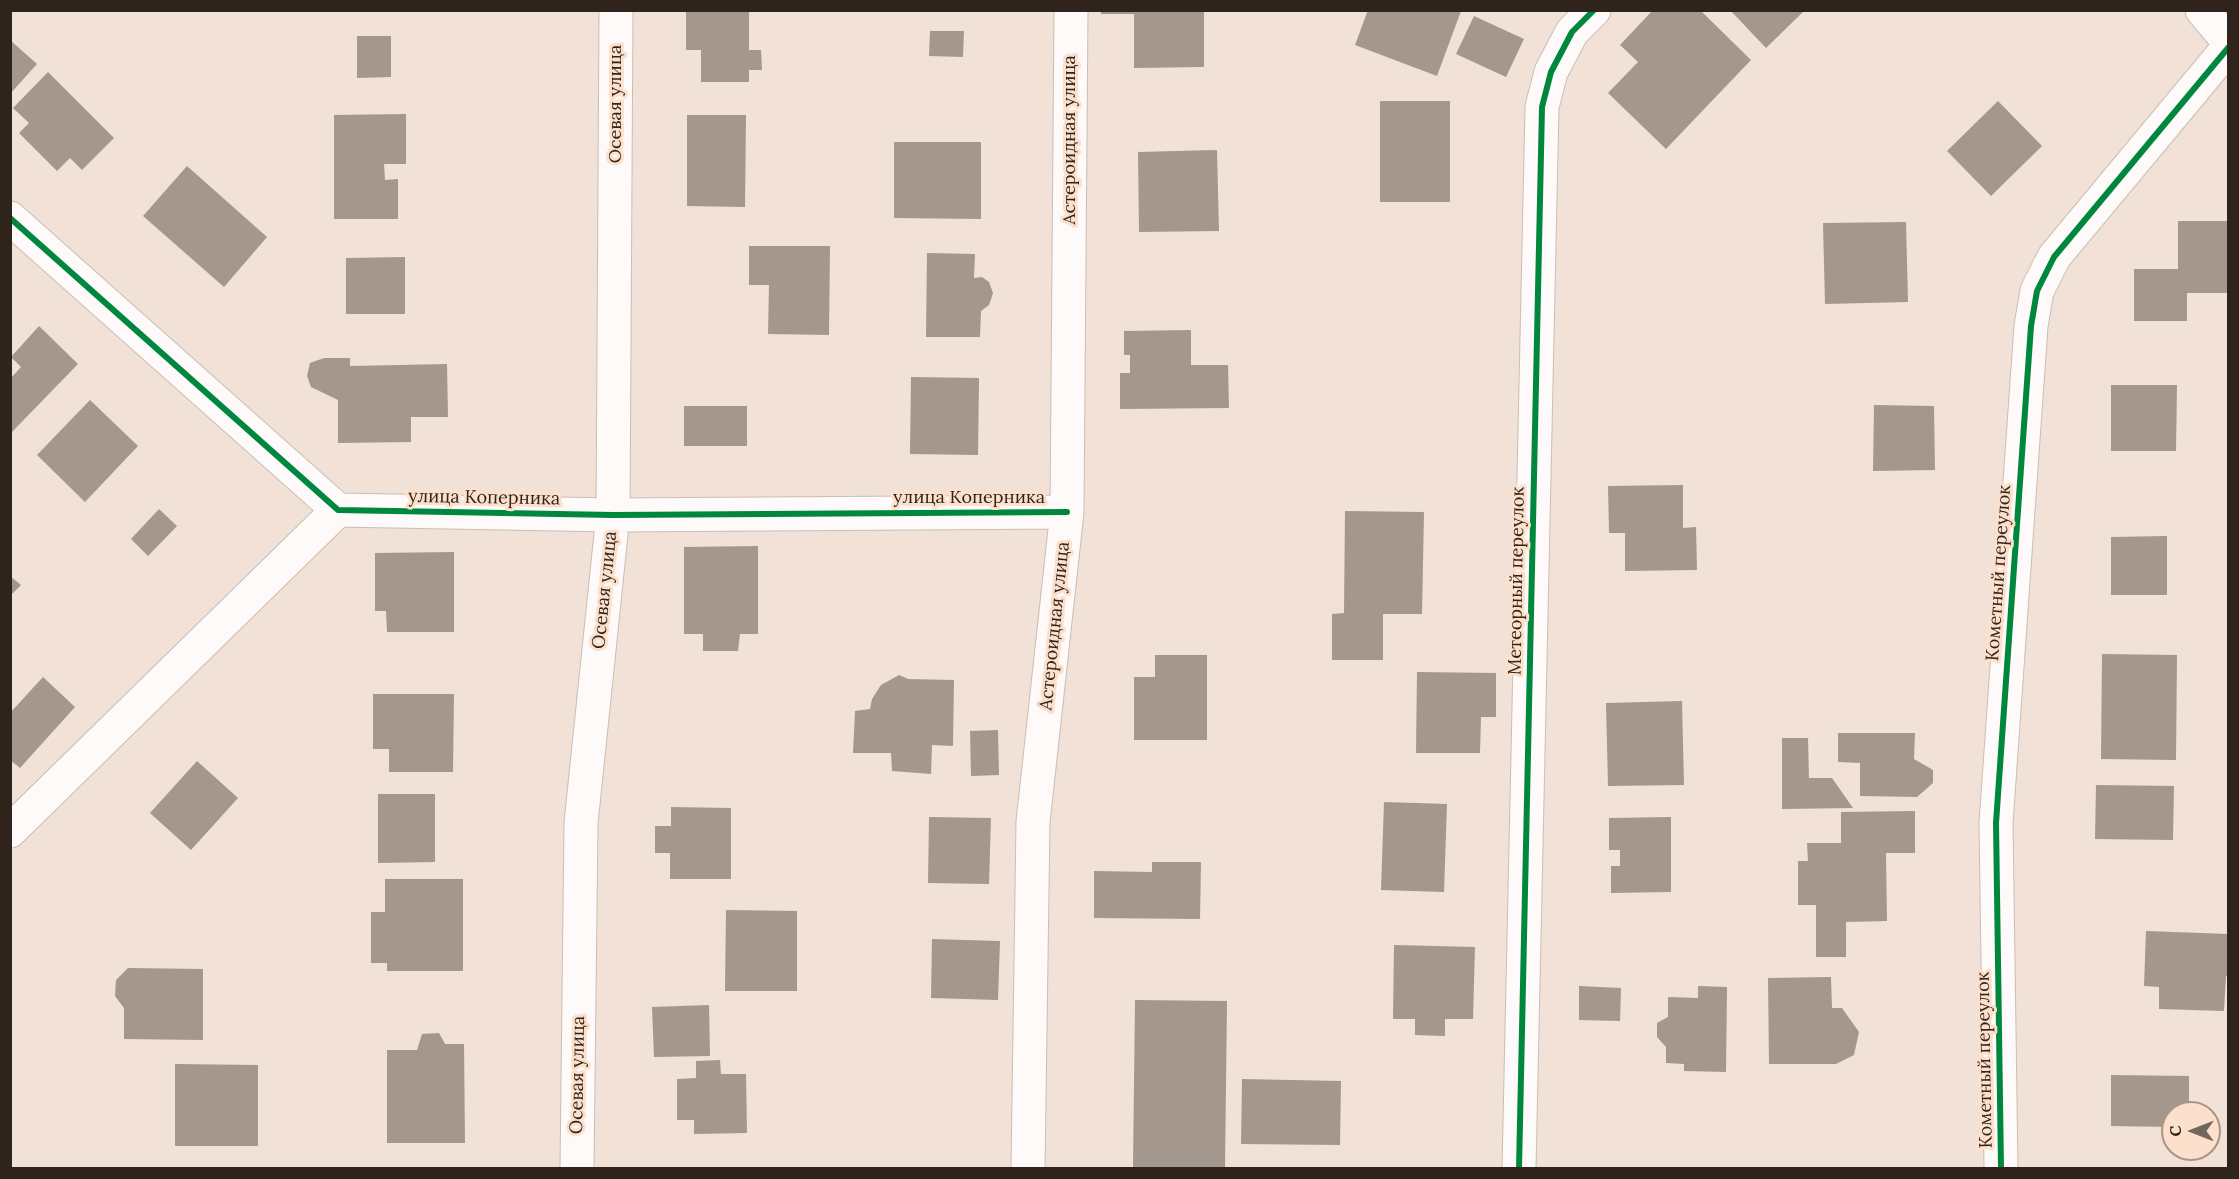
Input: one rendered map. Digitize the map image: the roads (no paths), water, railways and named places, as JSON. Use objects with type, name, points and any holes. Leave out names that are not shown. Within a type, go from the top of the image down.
[{"type":"street","name":"Осевая улица","points":[[577,1168],[581,823],[613,515],[616,10]]},
{"type":"street","name":"Астероидная улица","points":[[1028,1168],[1033,822],[1067,512],[1071,10]]},
{"type":"street","name":"Метеорный переулок","points":[[1519,1168],[1542,107],[1551,72],[1572,32],[1594,10]]},
{"type":"street","points":[[2202,10],[2229,41]]},
{"type":"street","name":"Кометный переулок","points":[[2001,1168],[1996,823],[2031,326],[2037,291],[2054,257],[2229,48]]},
{"type":"street","points":[[10,218],[338,510],[10,831]]},
{"type":"street","name":"улица Коперника","points":[[338,510],[613,515],[1067,512]]}]
